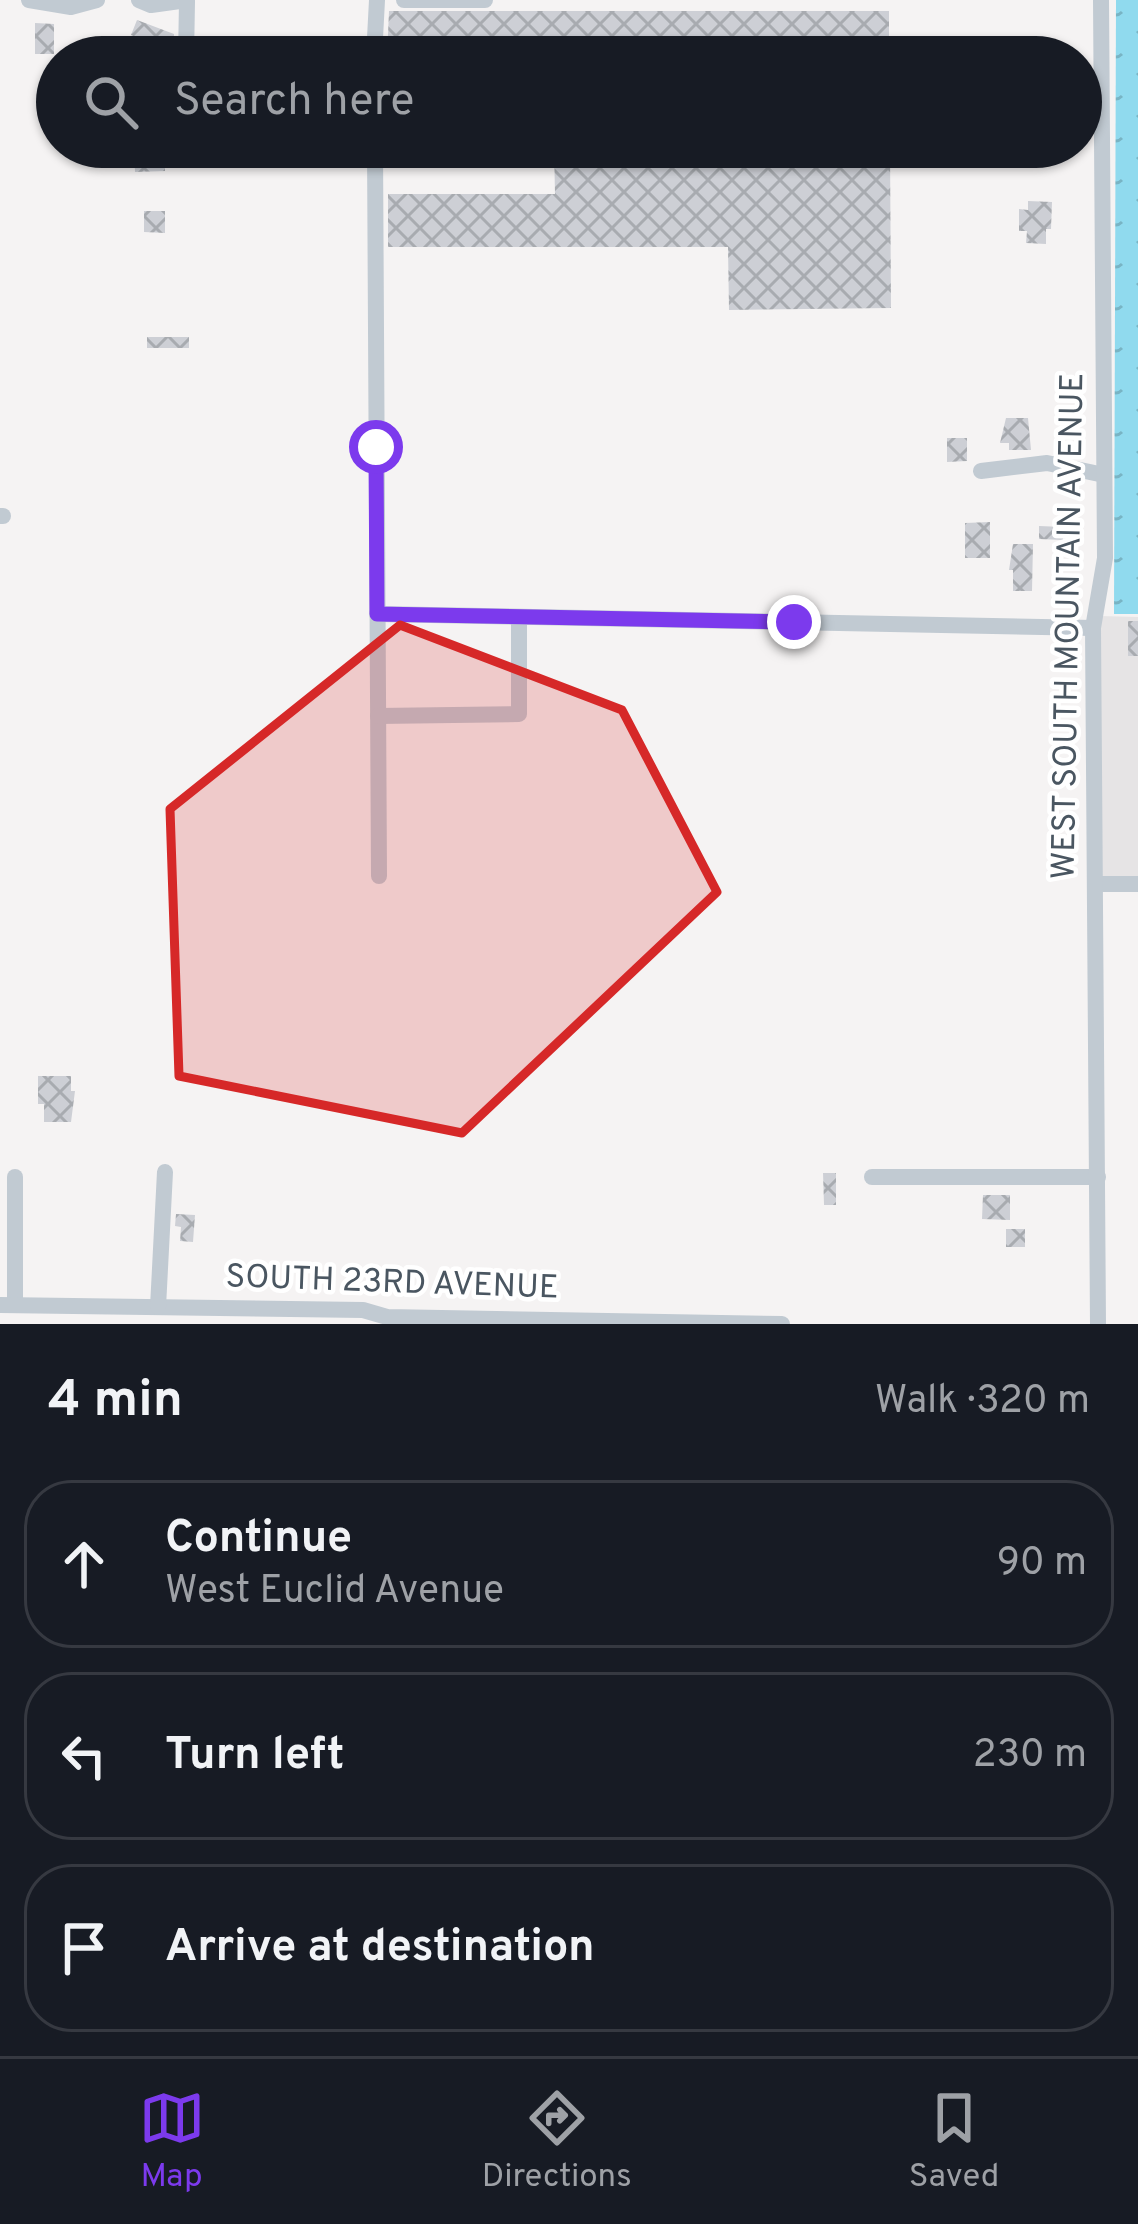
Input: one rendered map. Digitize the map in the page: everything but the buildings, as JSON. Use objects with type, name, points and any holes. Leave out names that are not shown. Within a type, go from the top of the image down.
[{"type":"street","points":[[29,0],[71,7],[97,0]]},
{"type":"street","points":[[139,0],[151,5],[187,1],[186,36]]},
{"type":"street","points":[[375,36],[376,0]]},
{"type":"street","points":[[404,0],[485,0]]},
{"type":"street","name":"WEST SOUTH MOUNTAIN AVENUE","points":[[1101,0],[1101,36]]},
{"type":"street","name":"WEST SOUTH MOUNTAIN AVENUE","points":[[1098,1324],[1093,628],[1105,558],[1102,158]]},
{"type":"street","points":[[375,168],[379,876]]},
{"type":"street","points":[[981,471],[1047,463],[1104,475]]},
{"type":"street","points":[[377,614],[1093,628]]},
{"type":"street","points":[[378,716],[519,714],[519,617]]},
{"type":"street","points":[[1096,884],[1138,884]]},
{"type":"street","points":[[158,1307],[165,1172]]},
{"type":"street","points":[[7,1305],[15,1177]]},
{"type":"street","points":[[872,1178],[1098,1177]]},
{"type":"street","name":"SOUTH 23RD AVENUE","points":[[7,1305],[363,1310],[387,1317],[782,1324]]},
{"type":"highlighted area","points":[[400,625],[622,710],[717,892],[462,1133],[179,1076],[170,809]]},
{"type":"shaded area","points":[[1099,616],[1138,617],[1138,876],[1102,876]]},
{"type":"water","points":[[1116,0],[1138,0],[1138,614],[1114,614]]},
{"type":"route","points":[[376,447],[377,614],[794,622]]}]
